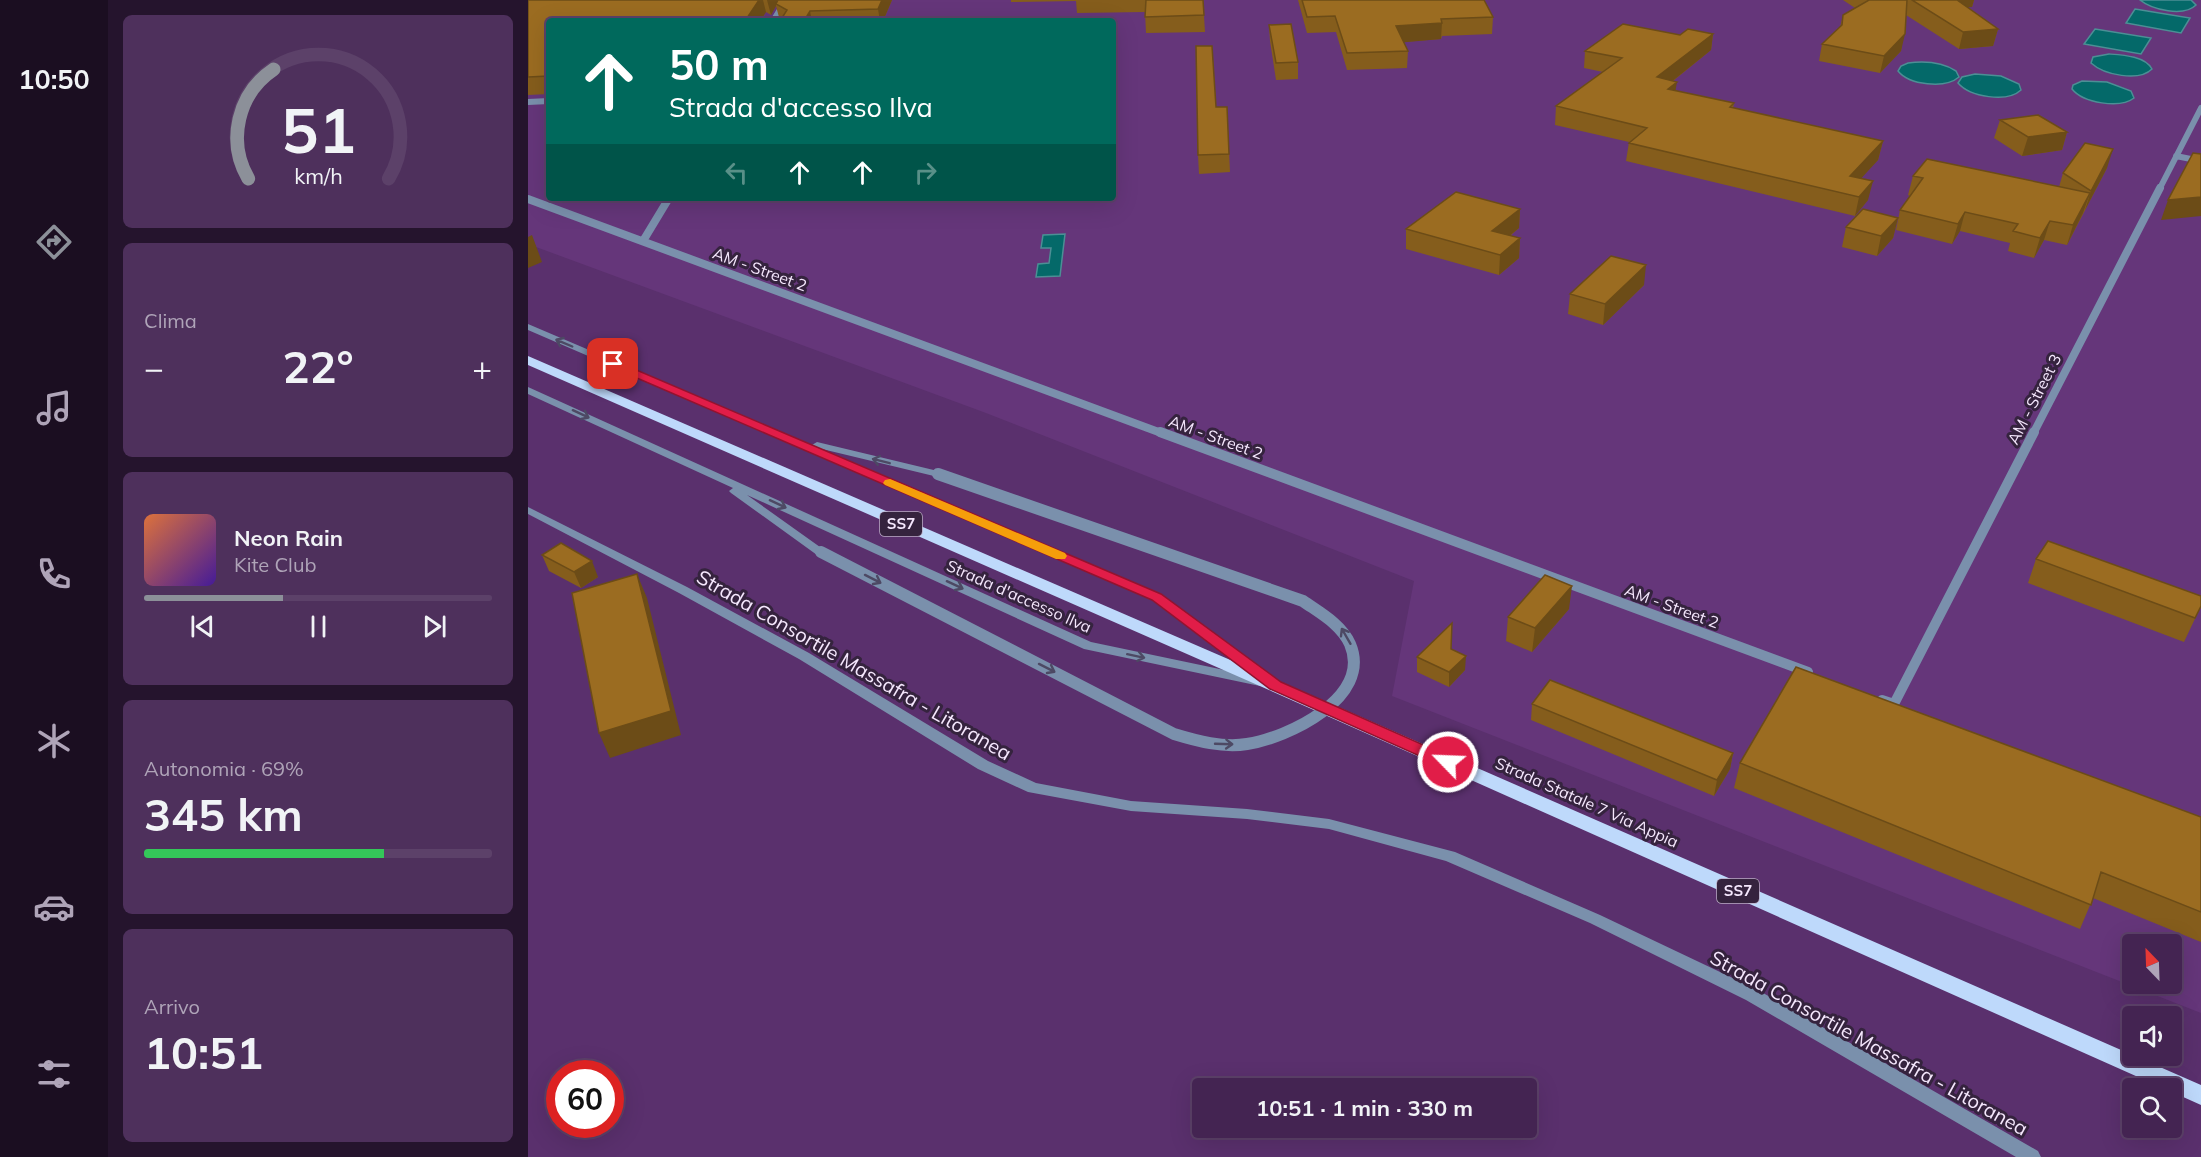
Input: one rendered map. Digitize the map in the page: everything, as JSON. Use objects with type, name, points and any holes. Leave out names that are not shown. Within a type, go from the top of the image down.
[{"type":"main road","name":"Strada Statale 7 Via Appia","points":[[528,360],[1275,686],[2201,1095]]},
{"type":"street","points":[[528,327],[1156,597],[1275,686]]},
{"type":"street","name":"Strada d'accesso Ilva","points":[[528,390],[1088,646],[1275,686]]},
{"type":"street","points":[[709,473],[821,552],[1174,734],[1220,744],[1246,744],[1271,739],[1292,731],[1323,712],[1339,696],[1354,671],[1355,659],[1352,646],[1344,631],[1333,619],[1303,601],[938,474],[782,436]]},
{"type":"street","name":"Strada Consortile Massafra - Litoranea","points":[[528,510],[684,590],[804,656],[983,765],[1033,788],[1131,806],[1246,814],[1329,824],[1450,856],[1595,919],[1752,995],[2032,1157]]},
{"type":"lane","points":[[775,18],[786,0]]},
{"type":"lane","points":[[528,102],[546,101]]},
{"type":"lane","name":"AM - Street 3","points":[[1871,696],[1894,704],[2201,108]]},
{"type":"lane","points":[[2176,156],[2201,160]]},
{"type":"lane","name":"AM - Street 2","points":[[528,199],[1816,675]]},
{"type":"lane","points":[[643,241],[667,201]]},
{"type":"shaded area","points":[[528,0],[2201,0],[2201,1013],[2153,994],[2182,994],[2182,934],[2122,934],[2122,982],[1392,696],[1414,581],[986,413],[528,244]]},
{"type":"shaded area","points":[[2140,0],[2191,0],[2196,5],[2184,11],[2168,11],[2152,7]]},
{"type":"shaded area","points":[[2135,9],[2190,18],[2181,33],[2126,23]]},
{"type":"shaded area","points":[[2095,29],[2151,38],[2141,54],[2084,44]]},
{"type":"shaded area","points":[[2109,54],[2139,59],[2152,69],[2146,73],[2130,76],[2104,71],[2091,63],[2093,57]]},
{"type":"shaded area","points":[[1908,63],[1939,64],[1956,71],[1959,77],[1953,81],[1936,84],[1910,80],[1898,71],[1901,66]]},
{"type":"shaded area","points":[[1975,74],[2001,76],[2019,84],[2021,90],[2007,96],[1989,97],[1971,92],[1958,83],[1962,77]]},
{"type":"shaded area","points":[[2082,81],[2107,82],[2131,91],[2134,98],[2111,104],[2093,101],[2077,94],[2072,89],[2073,85]]},
{"type":"shaded area","points":[[1065,234],[1060,276],[1036,277],[1038,264],[1049,263],[1051,248],[1041,248],[1043,235]]},
{"type":"building","points":[[528,0],[759,0],[747,18],[546,18],[546,76],[528,77]]},
{"type":"building","points":[[778,0],[882,0],[878,9],[810,11],[806,18],[782,18],[787,10],[776,4]]},
{"type":"building","points":[[1146,0],[1203,0],[1204,15],[1145,17]]},
{"type":"building","points":[[1302,0],[1484,0],[1493,17],[1441,19],[1442,23],[1396,26],[1408,51],[1347,53],[1335,16],[1307,17]]},
{"type":"building","points":[[1869,0],[1907,0],[1905,34],[1884,56],[1822,44],[1842,25],[1843,15]]},
{"type":"building","points":[[1912,0],[1957,0],[1998,29],[1963,32]]},
{"type":"building","points":[[1291,24],[1298,62],[1276,63],[1269,25]]},
{"type":"building","points":[[1623,24],[1680,35],[1688,29],[1713,34],[1657,77],[1677,82],[1668,89],[1734,103],[1730,107],[1883,141],[1850,176],[1873,181],[1859,197],[1629,143],[1647,128],[1556,106],[1622,58],[1585,51]]},
{"type":"building","points":[[1196,46],[1212,46],[1216,107],[1227,107],[1229,154],[1198,155]]},
{"type":"building","points":[[2038,115],[2067,132],[2028,137],[2000,120]]},
{"type":"building","points":[[2085,143],[2113,149],[2091,191],[2063,173]]},
{"type":"building","points":[[2193,153],[2201,154],[2201,197],[2168,200]]},
{"type":"building","points":[[1927,159],[2090,193],[2073,225],[2050,221],[2040,238],[2013,231],[2018,224],[1965,212],[1958,224],[1900,210],[1923,178],[1913,176]]},
{"type":"building","points":[[1456,192],[1520,209],[1492,231],[1520,238],[1500,255],[1406,229]]},
{"type":"building","points":[[1863,209],[1898,218],[1881,236],[1846,227]]},
{"type":"building","points":[[1611,256],[1646,265],[1605,304],[1570,294]]},
{"type":"building","points":[[2048,541],[2201,596],[2201,606],[2195,618],[2036,559]]},
{"type":"building","points":[[561,543],[592,561],[574,572],[542,555]]},
{"type":"building","points":[[637,574],[671,711],[599,733],[572,593]]},
{"type":"building","points":[[1545,575],[1572,586],[1535,628],[1508,617]]},
{"type":"building","points":[[1452,623],[1451,649],[1466,656],[1449,672],[1417,657]]},
{"type":"building","points":[[1796,667],[2201,817],[2201,912],[2101,872],[2091,905],[1740,763]]},
{"type":"building","points":[[1550,680],[1733,753],[1717,780],[1532,704]]},
{"type":"slow traffic","points":[[890,483],[1060,556]]},
{"type":"route","points":[[613,364],[1156,597],[1275,686],[1448,762]]}]
